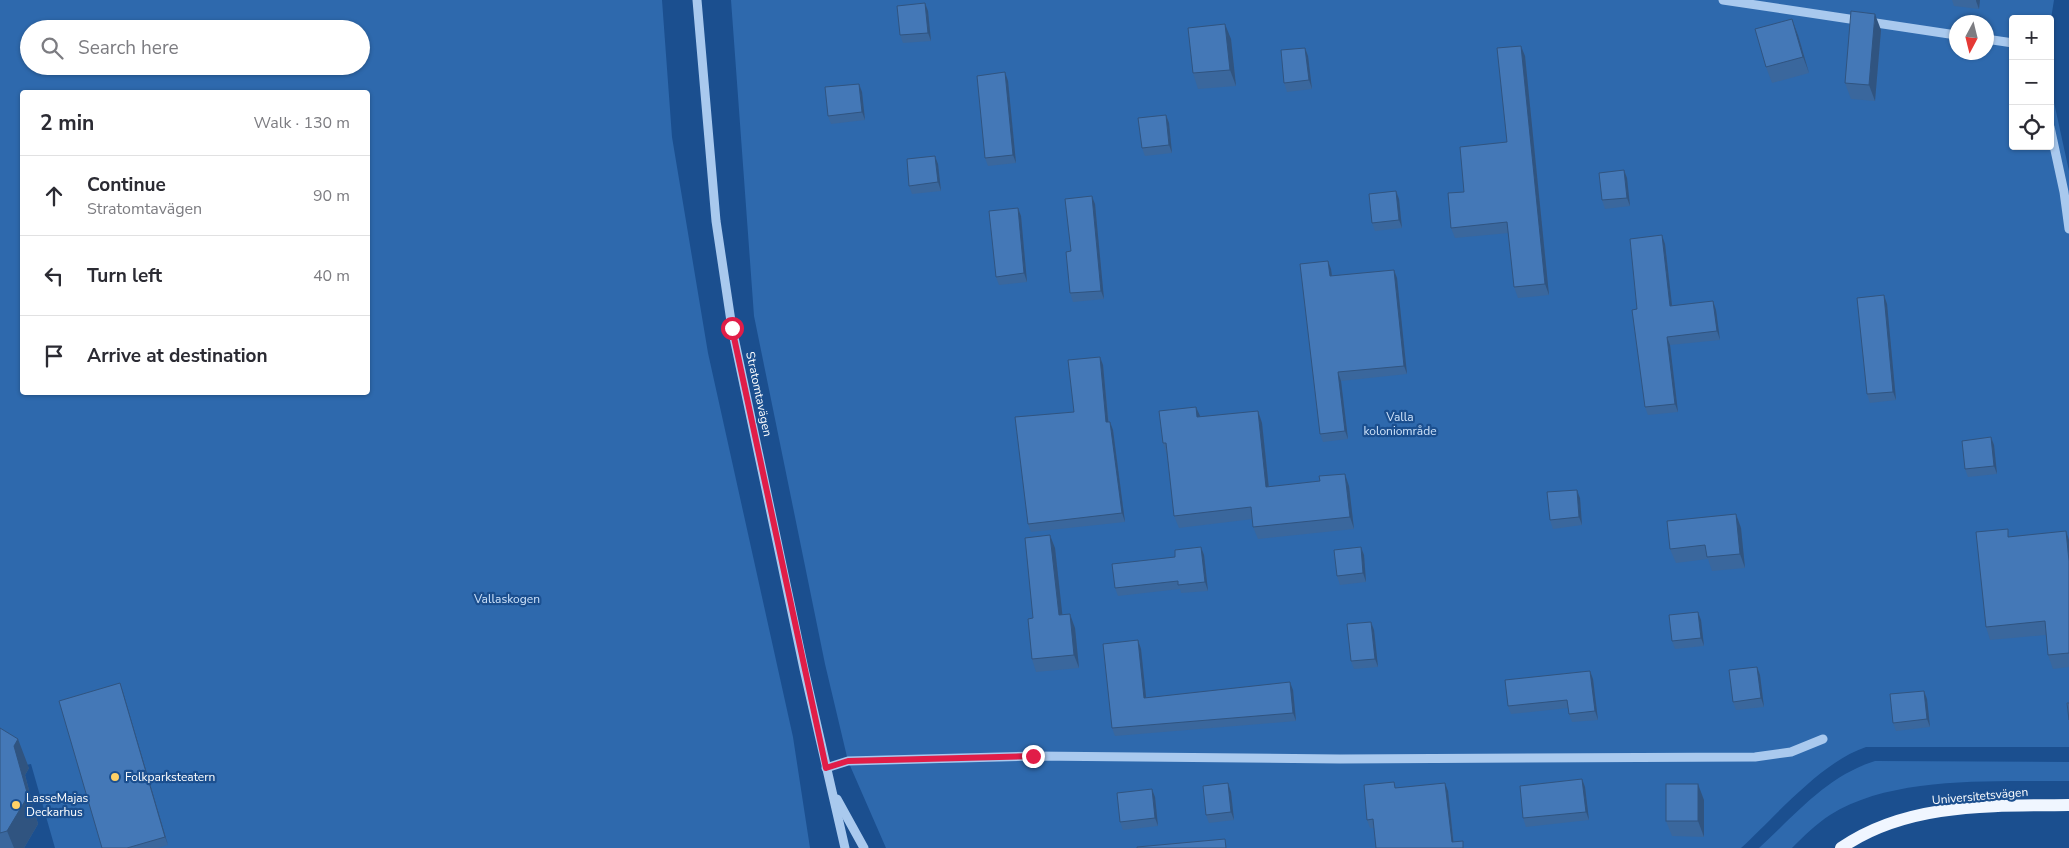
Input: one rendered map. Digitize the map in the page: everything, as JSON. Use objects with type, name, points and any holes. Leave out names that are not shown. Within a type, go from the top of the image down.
[{"type":"main road","name":"Universitetsvägen","points":[[1841,848],[1878,827],[1946,810],[2069,805]]},
{"type":"street","name":"Stratomtavägen","points":[[697,0],[716,221],[732,328],[826,768],[845,848]]},
{"type":"street","points":[[1723,0],[1949,34]]},
{"type":"street","points":[[1994,40],[2009,42]]},
{"type":"street","points":[[2054,146],[2064,192],[2069,229]]},
{"type":"street","points":[[826,768],[848,761],[1033,756],[1340,759],[1755,757],[1791,752],[1823,739]]},
{"type":"street","name":"Stratomtavägen","points":[[831,788],[864,848]]},
{"type":"green space","name":"Vallaskogen","points":[[0,0],[662,0],[672,137],[708,353],[793,737],[810,848],[55,848],[31,764],[0,770]]},
{"type":"green space","name":"Valla koloniområde","points":[[731,0],[2054,0],[2052,15],[2009,15],[2009,150],[2054,150],[2054,102],[2069,171],[2069,747],[1866,747],[1849,754],[1816,777],[1741,848],[886,848],[848,761],[825,664],[754,316]]},
{"type":"green space","points":[[1875,761],[2069,762],[2069,781],[1946,783],[1884,793],[1856,802],[1830,815],[1815,826],[1792,848],[1759,848],[1799,809],[1827,786],[1842,776]]},
{"type":"building","points":[[925,3],[928,33],[900,35],[897,6]]},
{"type":"building","points":[[1851,11],[1875,14],[1869,85],[1845,83]]},
{"type":"building","points":[[1792,19],[1803,57],[1766,67],[1755,29]]},
{"type":"building","points":[[1225,24],[1230,70],[1193,73],[1188,28]]},
{"type":"building","points":[[1521,46],[1545,284],[1514,287],[1507,222],[1451,228],[1448,193],[1464,192],[1460,147],[1507,142],[1497,48]]},
{"type":"building","points":[[1305,48],[1309,80],[1284,83],[1281,50]]},
{"type":"building","points":[[1005,72],[1013,155],[985,158],[977,76]]},
{"type":"building","points":[[859,84],[862,112],[828,116],[825,87]]},
{"type":"building","points":[[1166,115],[1169,145],[1142,148],[1138,118]]},
{"type":"building","points":[[935,156],[938,182],[909,186],[907,159]]},
{"type":"building","points":[[1624,170],[1627,198],[1602,200],[1599,173]]},
{"type":"building","points":[[1396,191],[1399,220],[1372,223],[1369,194]]},
{"type":"building","points":[[1092,196],[1101,291],[1070,293],[1066,252],[1071,251],[1065,199]]},
{"type":"building","points":[[1018,208],[1024,273],[996,277],[989,211]]},
{"type":"building","points":[[1662,235],[1670,306],[1713,301],[1717,331],[1667,337],[1675,404],[1645,407],[1632,310],[1637,309],[1630,239]]},
{"type":"building","points":[[1328,261],[1330,276],[1394,270],[1404,366],[1338,372],[1345,431],[1320,434],[1300,264]]},
{"type":"building","points":[[1884,295],[1893,392],[1867,394],[1857,298]]},
{"type":"building","points":[[1100,357],[1106,422],[1110,422],[1122,513],[1028,524],[1015,417],[1074,412],[1068,360]]},
{"type":"building","points":[[1196,407],[1197,417],[1258,411],[1266,487],[1320,481],[1319,476],[1345,474],[1350,517],[1253,527],[1251,507],[1174,516],[1166,443],[1163,443],[1159,411]]},
{"type":"building","points":[[1991,437],[1994,466],[1965,469],[1962,441]]},
{"type":"building","points":[[1577,490],[1579,517],[1550,520],[1547,492]]},
{"type":"building","points":[[1736,514],[1740,554],[1707,557],[1705,545],[1670,549],[1667,521]]},
{"type":"building","points":[[2008,529],[2008,537],[2066,531],[2069,561],[2069,653],[2048,655],[2045,621],[1986,627],[1976,532]]},
{"type":"building","points":[[1050,535],[1059,615],[1070,614],[1074,655],[1032,659],[1028,619],[1033,618],[1025,538]]},
{"type":"building","points":[[1201,547],[1205,582],[1178,585],[1178,581],[1115,588],[1112,564],[1175,557],[1175,550]]},
{"type":"building","points":[[1361,547],[1363,573],[1337,576],[1334,550]]},
{"type":"building","points":[[1698,612],[1701,638],[1672,641],[1669,615]]},
{"type":"building","points":[[1371,622],[1375,659],[1351,661],[1347,624]]},
{"type":"building","points":[[1138,640],[1144,698],[1290,682],[1293,713],[1112,728],[1103,644]]},
{"type":"building","points":[[1757,667],[1761,698],[1733,702],[1729,670]]},
{"type":"building","points":[[1590,671],[1595,711],[1569,714],[1567,700],[1508,706],[1505,680]]},
{"type":"building","name":"Folkparksteatern","points":[[120,683],[165,837],[127,848],[102,848],[59,701]]},
{"type":"building","points":[[1924,691],[1927,719],[1893,723],[1890,694]]},
{"type":"building","points":[[2067,703],[2069,703],[2069,720]]},
{"type":"building","points":[[0,728],[18,739],[14,746],[28,796],[7,831],[0,833]]},
{"type":"building","points":[[1582,779],[1586,812],[1523,818],[1520,786]]},
{"type":"building","points":[[1394,782],[1395,788],[1445,783],[1452,842],[1463,841],[1463,848],[1376,848],[1373,819],[1367,820],[1364,785]]},
{"type":"building","points":[[1228,783],[1231,812],[1206,815],[1203,786]]},
{"type":"building","points":[[1666,784],[1698,784],[1698,821],[1666,821]]},
{"type":"building","points":[[1152,789],[1155,818],[1120,822],[1117,793]]},
{"type":"building","points":[[1225,839],[1226,848],[1137,848],[1137,847]]},
{"type":"place","name":"Folkparksteatern","points":[[115,777]]},
{"type":"place","name":"LasseMajas Deckarhus","points":[[16,805]]},
{"type":"route","points":[[732,328],[826,768],[848,761],[1033,756]]}]
